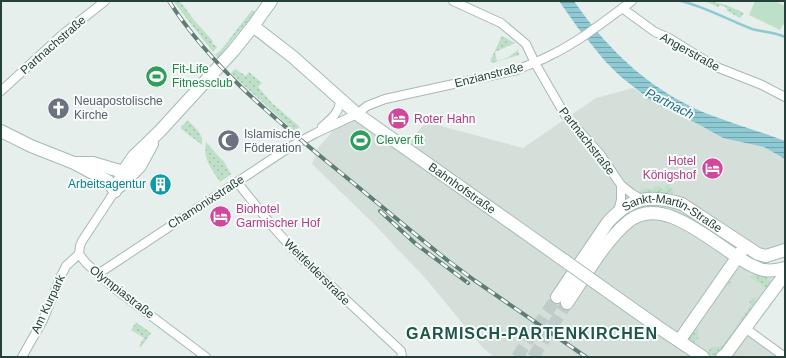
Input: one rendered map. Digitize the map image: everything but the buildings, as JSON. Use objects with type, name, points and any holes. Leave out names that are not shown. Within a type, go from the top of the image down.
[{"type":"street","name":"Partnachstraße","points":[[1,91],[62,35],[105,1]]},
{"type":"street","points":[[115,191],[121,171],[234,50],[270,1]]},
{"type":"street","name":"Partnachstraße","points":[[453,1],[501,23],[526,44],[535,63],[565,115],[600,154],[621,185],[631,194],[644,199]]},
{"type":"street","name":"Enzianstraße","points":[[357,114],[367,106],[385,99],[517,70],[535,63],[579,39],[632,1]]},
{"type":"street","name":"Angerstraße","points":[[622,8],[655,32],[669,38],[714,66],[762,85],[785,97]]},
{"type":"street","name":"Bahnhofstraße","points":[[253,26],[293,57],[357,114],[678,341],[703,357]]},
{"type":"street","name":"Chamonixstraße","points":[[316,133],[334,117],[340,108],[340,100]]},
{"type":"street","name":"Chamonixstraße","points":[[98,274],[103,269],[290,147],[357,114]]},
{"type":"street","points":[[1,131],[31,146],[74,163],[108,182],[115,191]]},
{"type":"street","points":[[115,191],[140,166],[158,133]]},
{"type":"street","points":[[74,163],[94,163],[121,171]]},
{"type":"street","name":"Weitfelderstraße","points":[[237,182],[299,256],[401,351],[402,357]]},
{"type":"street","name":"Partnachstraße","points":[[618,211],[621,200],[621,185]]},
{"type":"street","name":"Olympiastraße","points":[[115,191],[82,241],[80,246],[80,254],[83,260],[98,274],[206,357]]},
{"type":"street","name":"Sankt-Martin-Straße","points":[[776,254],[758,254],[682,204],[672,201],[644,199],[634,201],[618,211],[600,233],[562,300],[621,227],[640,214],[653,212],[670,216],[695,229],[737,258],[763,270],[780,273]]},
{"type":"street","points":[[678,341],[746,246]]},
{"type":"street","name":"Am Kurpark","points":[[22,357],[43,320],[66,266],[80,254]]},
{"type":"street","points":[[722,357],[726,354],[745,328],[780,273],[776,254]]},
{"type":"street","points":[[745,328],[785,357]]},
{"type":"shaded area","points":[[633,88],[654,103],[723,138],[764,147],[785,159],[785,243],[766,263],[772,274],[772,285],[741,329],[779,357],[494,357],[483,348],[426,279],[374,224],[312,164],[318,148],[350,111],[406,146],[426,122],[523,148],[596,98]]},
{"type":"green space","points":[[173,1],[180,1],[194,20],[212,40],[213,44],[217,47],[213,52]]},
{"type":"green space","points":[[704,1],[719,3],[744,13],[740,18],[727,11],[727,8],[720,5],[718,7]]},
{"type":"green space","points":[[755,1],[775,1],[785,6],[785,23],[780,30],[749,15]]},
{"type":"green space","points":[[252,10],[255,12],[218,58],[215,55],[221,50]]},
{"type":"green space","points":[[502,36],[515,43],[495,52],[497,61],[507,58],[518,50],[519,55],[492,63],[490,61]]},
{"type":"green space","points":[[235,69],[246,76],[249,72],[262,83],[258,87],[272,103],[300,127],[294,131],[231,73]]},
{"type":"green space","points":[[188,120],[200,134],[202,138],[202,145],[180,128]]},
{"type":"green space","points":[[206,142],[223,160],[231,174],[220,182],[207,159],[205,148]]},
{"type":"green space","points":[[668,184],[674,192],[671,197],[647,195],[638,192],[648,188],[649,190],[653,189],[653,187],[660,186],[661,189],[665,188]]},
{"type":"green space","points":[[753,275],[765,276],[770,283],[766,288],[750,277]]},
{"type":"green space","points":[[726,279],[731,283],[730,287],[726,284],[696,325],[698,339],[692,344],[690,343],[688,334]]},
{"type":"green space","points":[[753,298],[757,300],[757,303],[727,345],[717,355],[706,355],[711,347],[721,347],[723,345],[751,305],[749,303]]},
{"type":"green space","points":[[136,322],[151,333],[141,347],[139,346],[144,338],[131,330]]},
{"type":"water","name":"Partnach","points":[[559,1],[574,1],[602,37],[618,54],[634,69],[671,96],[713,116],[785,141],[785,159],[764,147],[723,138],[654,103],[620,76],[605,61],[578,28]]},
{"type":"waterway","points":[[681,1],[708,10],[752,29],[785,37]]},
{"type":"tunnel","points":[[517,357],[557,297]]},
{"type":"tunnel","points":[[533,357],[567,303]]},
{"type":"railway","points":[[169,1],[202,46],[221,67],[282,124],[447,260],[586,357]]},
{"type":"railway","points":[[380,211],[416,244],[468,283]]},
{"type":"place","name":"Fit-Life Fitnessclub","points":[[156,76]]},
{"type":"place","name":"Neuapostolische Kirche","points":[[59,108]]},
{"type":"place","name":"Roter Hahn","points":[[399,119]]},
{"type":"place","name":"Clever fit","points":[[361,140]]},
{"type":"place","name":"Islamische Föderation","points":[[228,141]]},
{"type":"place","name":"Hotel Königshof","points":[[712,168]]},
{"type":"place","name":"Arbeitsagentur","points":[[161,184]]},
{"type":"place","name":"Biohotel Garmischer Hof","points":[[221,216]]},
{"type":"district","name":"GARMISCH-PARTENKIRCHEN","points":[[532,333]]}]
